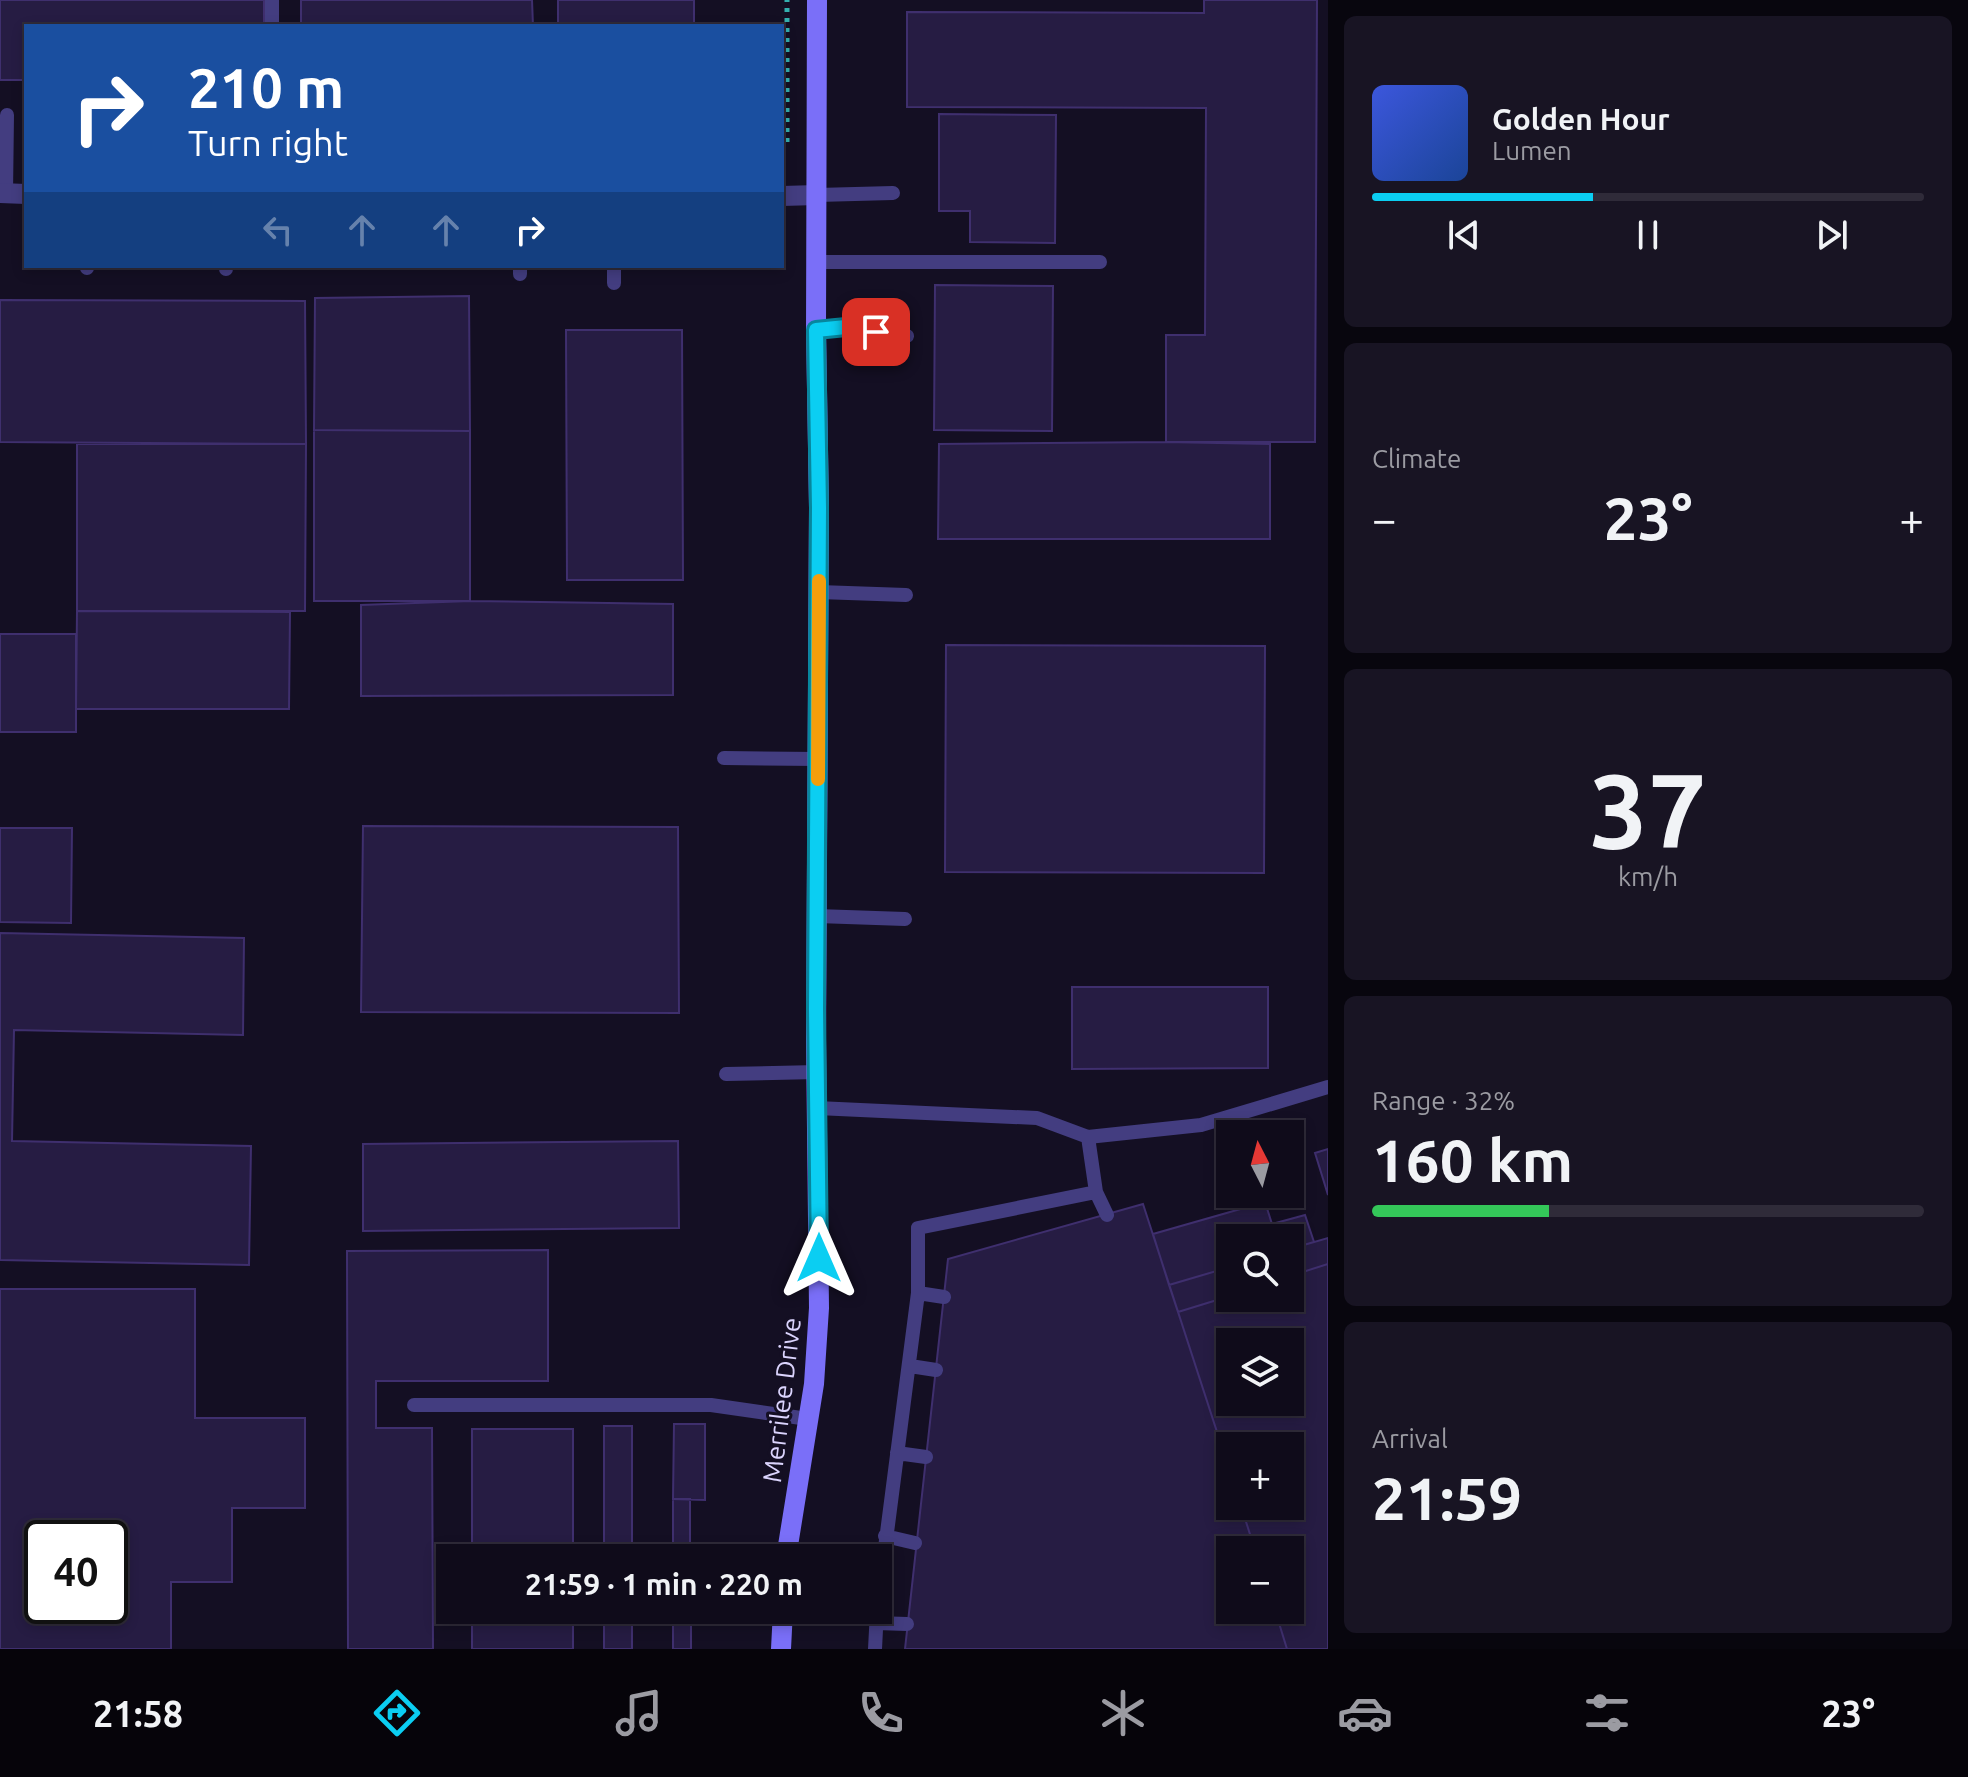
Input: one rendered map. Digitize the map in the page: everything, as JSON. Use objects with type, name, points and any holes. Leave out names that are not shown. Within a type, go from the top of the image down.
[{"type":"street","name":"Merrilee Drive","points":[[788,1544],[814,1384],[819,1308],[817,0]]},
{"type":"street","points":[[784,196],[817,195]]},
{"type":"street","points":[[781,1649],[782,1624]]},
{"type":"lane","points":[[272,0],[272,24]]},
{"type":"lane","points":[[7,115],[11,194]]},
{"type":"lane","points":[[817,195],[893,193]]},
{"type":"lane","points":[[817,262],[1100,262]]},
{"type":"lane","points":[[614,268],[614,283]]},
{"type":"lane","points":[[816,330],[846,327],[907,336]]},
{"type":"lane","points":[[819,592],[906,595]]},
{"type":"lane","points":[[724,758],[818,759]]},
{"type":"lane","points":[[817,916],[905,919]]},
{"type":"lane","points":[[726,1074],[817,1072]]},
{"type":"lane","points":[[817,1108],[1037,1118],[1088,1137],[1201,1125],[1328,1087]]},
{"type":"lane","points":[[1088,1137],[1096,1192],[1107,1215]]},
{"type":"lane","points":[[884,1544],[918,1293],[918,1228],[1096,1192]]},
{"type":"lane","points":[[918,1293],[944,1297]]},
{"type":"lane","points":[[910,1366],[936,1370]]},
{"type":"lane","points":[[414,1405],[711,1405],[808,1419]]},
{"type":"lane","points":[[897,1453],[926,1457]]},
{"type":"lane","points":[[885,1536],[915,1543]]},
{"type":"lane","points":[[892,1620],[907,1624]]},
{"type":"lane","points":[[875,1649],[876,1624]]},
{"type":"path","points":[[787,0],[787,142]]},
{"type":"building","points":[[0,0],[264,0],[264,24],[24,24],[24,80],[0,80]]},
{"type":"building","points":[[301,0],[532,0],[533,24],[301,24]]},
{"type":"building","points":[[558,0],[694,0],[694,24],[558,24]]},
{"type":"building","points":[[1204,0],[1317,0],[1315,442],[1166,442],[1166,335],[1205,335],[1206,108],[907,107],[907,12],[1204,13]]},
{"type":"building","points":[[939,114],[1056,115],[1055,243],[970,242],[970,211],[939,211]]},
{"type":"building","points":[[935,285],[1053,286],[1052,431],[934,430]]},
{"type":"building","points":[[469,296],[470,431],[314,430],[315,298]]},
{"type":"building","points":[[0,300],[305,301],[306,444],[0,442]]},
{"type":"building","points":[[566,330],[682,330],[683,580],[567,580]]},
{"type":"building","points":[[314,430],[470,431],[470,601],[314,601]]},
{"type":"building","points":[[77,444],[306,444],[305,611],[77,611]]},
{"type":"building","points":[[939,444],[1270,444],[1270,539],[938,539]]},
{"type":"building","points":[[470,601],[673,604],[673,695],[361,696],[361,605]]},
{"type":"building","points":[[77,611],[290,612],[289,709],[76,709]]},
{"type":"building","points":[[0,634],[76,634],[76,732],[0,732]]},
{"type":"building","points":[[946,645],[1265,646],[1264,873],[945,872]]},
{"type":"building","points":[[363,826],[678,827],[679,1013],[361,1012]]},
{"type":"building","points":[[0,828],[72,828],[71,923],[0,922]]},
{"type":"building","points":[[0,933],[244,938],[243,1035],[14,1030],[12,1141],[251,1146],[249,1265],[0,1260]]},
{"type":"building","points":[[1072,987],[1268,987],[1268,1068],[1072,1069]]},
{"type":"building","points":[[678,1141],[679,1228],[363,1231],[363,1144]]},
{"type":"building","points":[[1328,1149],[1328,1195],[1315,1153]]},
{"type":"building","points":[[1143,1204],[1217,1432],[1216,1520],[1245,1520],[1251,1536],[1216,1536],[1216,1624],[1279,1624],[1287,1649],[905,1649],[948,1259]]},
{"type":"building","points":[[1244,1208],[1267,1208],[1272,1224],[1216,1224],[1216,1271],[1169,1285],[1153,1234]]},
{"type":"building","points":[[1305,1215],[1314,1242],[1304,1245],[1304,1224],[1272,1224]]},
{"type":"building","points":[[1328,1238],[1328,1264],[1304,1272],[1304,1245]]},
{"type":"building","points":[[548,1250],[548,1381],[376,1381],[376,1428],[432,1428],[433,1649],[348,1649],[347,1251]]},
{"type":"building","points":[[1328,1264],[1328,1649],[1287,1649],[1279,1624],[1304,1624],[1304,1536],[1251,1536],[1245,1520],[1304,1520],[1304,1432],[1217,1432],[1178,1312],[1216,1300],[1216,1312],[1304,1312],[1304,1272]]},
{"type":"building","points":[[1216,1271],[1216,1300],[1178,1312],[1169,1285]]},
{"type":"building","points":[[0,1289],[195,1289],[195,1418],[305,1418],[305,1508],[232,1508],[232,1582],[171,1582],[171,1649],[0,1649]]},
{"type":"building","points":[[674,1424],[705,1424],[705,1500],[673,1499]]},
{"type":"building","points":[[604,1426],[632,1426],[632,1544],[604,1544]]},
{"type":"building","points":[[472,1429],[573,1429],[573,1544],[472,1544]]},
{"type":"building","points":[[673,1499],[690,1499],[690,1544],[673,1544]]},
{"type":"building","points":[[472,1624],[573,1624],[573,1649],[472,1649]]},
{"type":"building","points":[[604,1624],[632,1624],[632,1649],[604,1649]]},
{"type":"building","points":[[673,1624],[691,1624],[691,1649],[673,1649]]},
{"type":"slow traffic","points":[[818,779],[819,581]]},
{"type":"route","points":[[819,1258],[816,1009],[819,508],[816,330],[846,327],[876,332]]}]
